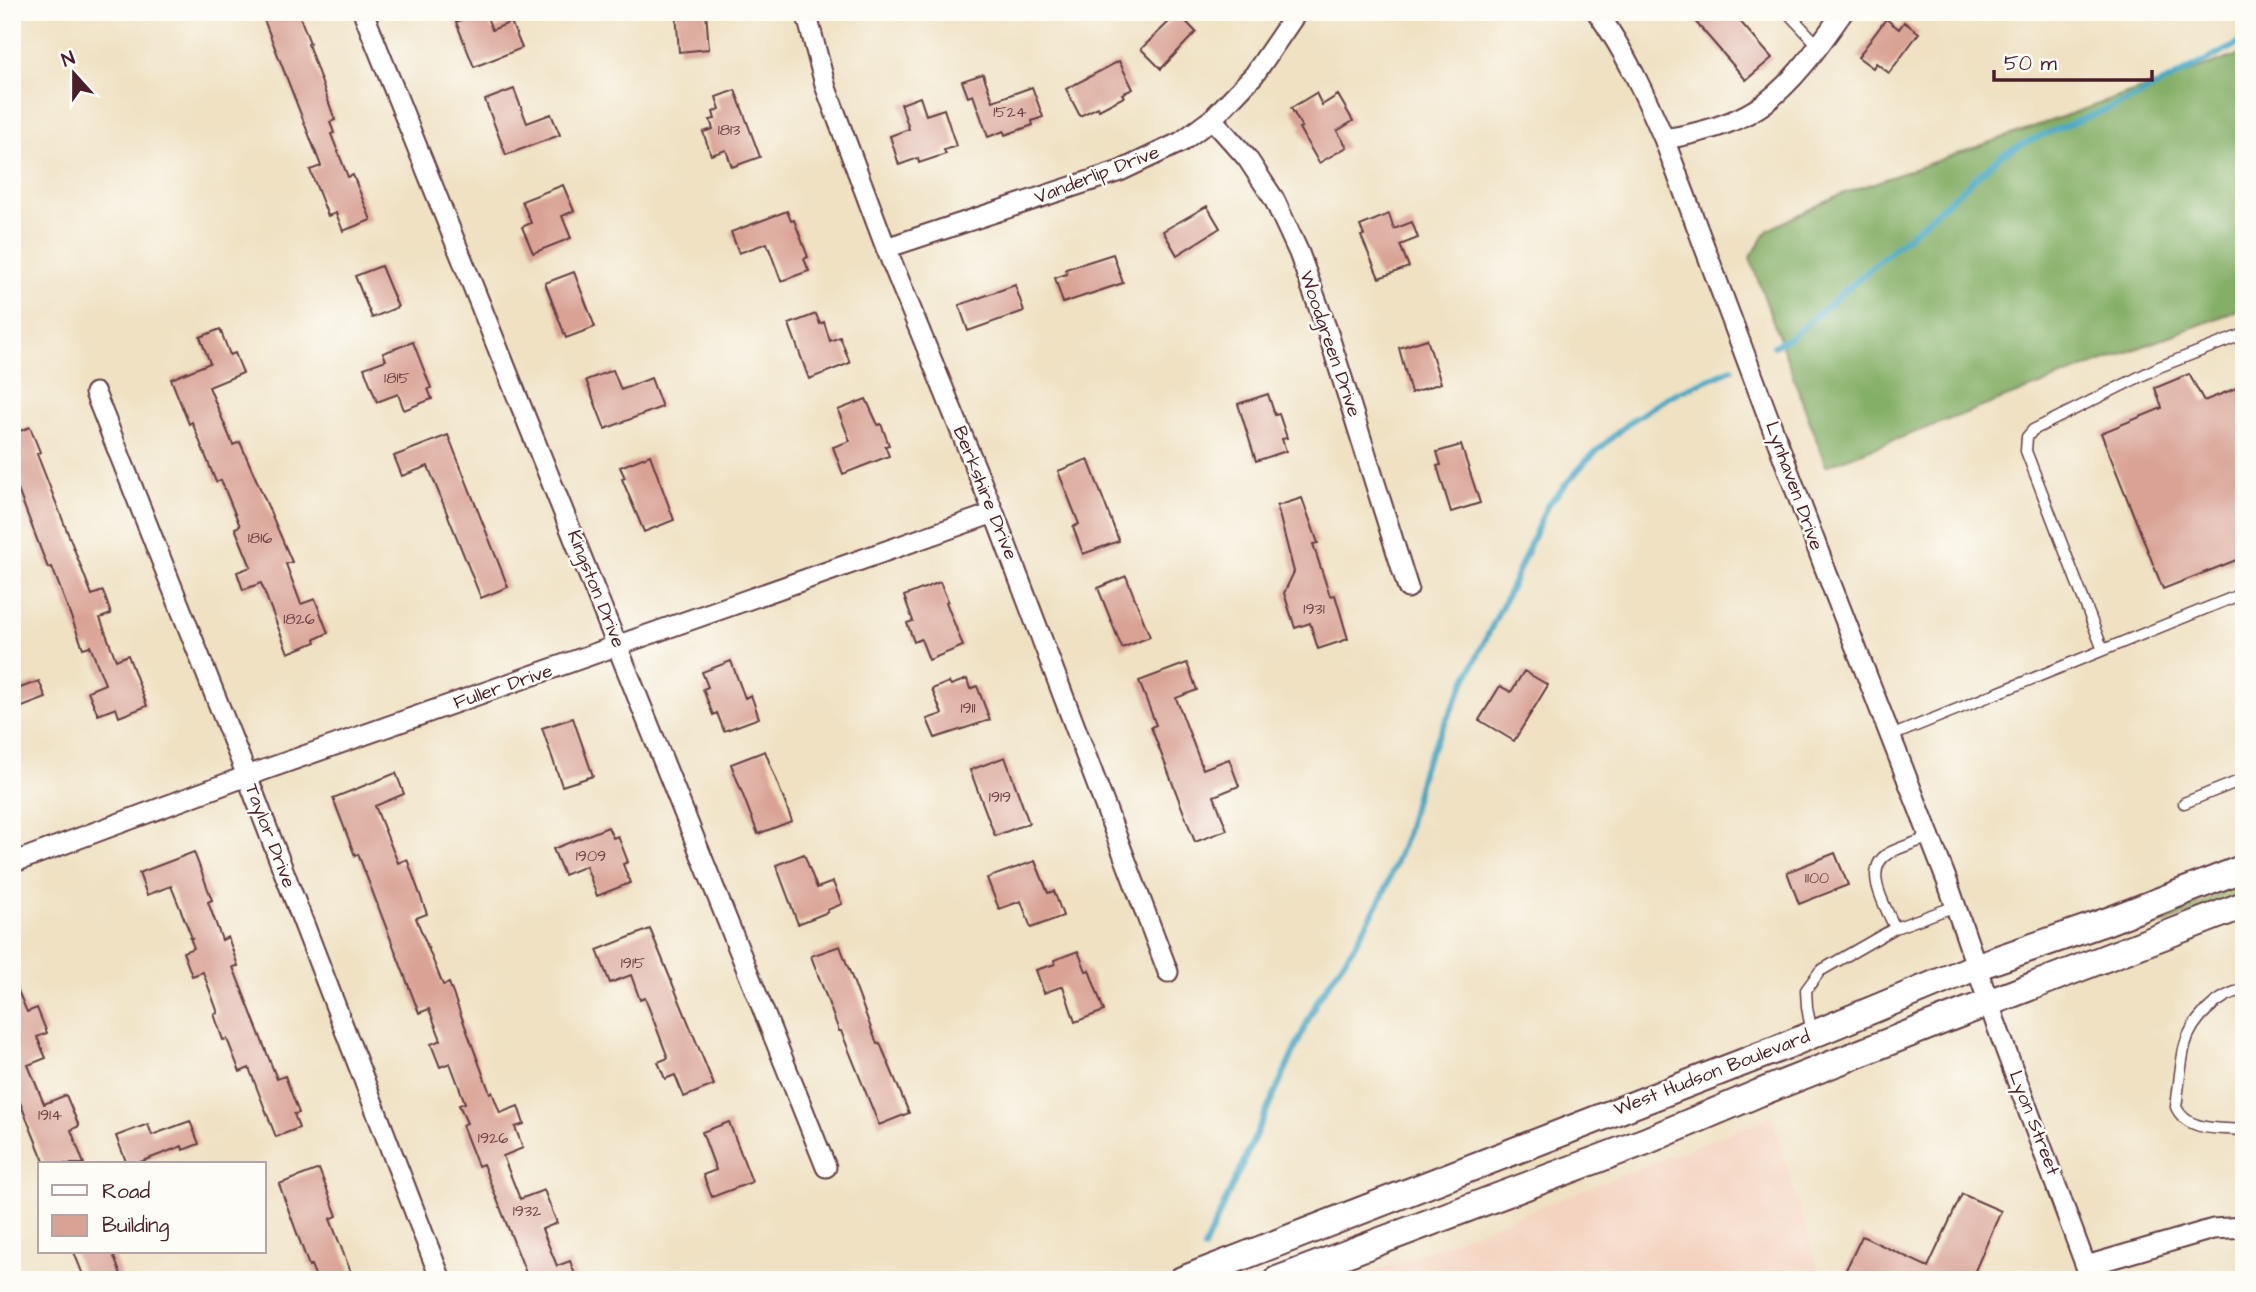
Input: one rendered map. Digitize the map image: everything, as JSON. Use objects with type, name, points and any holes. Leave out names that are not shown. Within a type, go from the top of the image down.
[{"type":"main road","name":"West Hudson Boulevard","points":[[1181,1280],[1978,967],[2108,921],[2244,868]]},
{"type":"main road","name":"West Hudson Boulevard","points":[[1277,1280],[1646,1141],[1759,1093],[2244,905]]},
{"type":"street","name":"Kingston Drive","points":[[363,12],[826,1167]]},
{"type":"street","name":"Berkshire Drive","points":[[806,12],[826,88],[886,248],[993,513],[1168,972]]},
{"type":"street","name":"Vanderlip Drive","points":[[886,248],[1120,171],[1181,142],[1212,119],[1254,75],[1297,12]]},
{"type":"street","name":"Lynhaven Drive","points":[[1597,12],[1642,87],[1664,139],[1819,554],[1957,906],[1978,967]]},
{"type":"street","points":[[1664,139],[1689,135],[1732,121],[1756,109],[1785,85],[1843,12]]},
{"type":"street","name":"Woodgreen Drive","points":[[1212,119],[1247,158],[1274,199],[1299,253],[1327,330],[1408,588]]},
{"type":"street","name":"Taylor Drive","points":[[95,393],[247,776],[441,1280]]},
{"type":"street","name":"Fuller Drive","points":[[12,863],[247,776],[993,513]]},
{"type":"street","name":"Lyon Street","points":[[1978,967],[2089,1273]]},
{"type":"street","points":[[2089,1273],[2213,1230],[2244,1227]]},
{"type":"lane","points":[[1787,12],[1818,45]]},
{"type":"lane","points":[[2103,650],[2025,450],[2027,437],[2033,430],[2159,367],[2244,334]]},
{"type":"lane","points":[[1891,736],[2244,593]]},
{"type":"lane","points":[[2184,803],[2244,779]]},
{"type":"lane","points":[[1895,928],[1877,885],[1875,869],[1887,854],[1930,837]]},
{"type":"lane","points":[[1812,1034],[1806,990],[1820,971],[1895,928],[1957,906]]},
{"type":"lane","points":[[2244,990],[2224,996],[2207,1010],[2194,1027],[2186,1043],[2176,1107],[2186,1121],[2196,1125],[2244,1130]]},
{"type":"shaded area","points":[[1772,1116],[1822,1280],[1353,1280]]},
{"type":"green space","points":[[2244,53],[2244,308],[1826,466],[1750,258],[1768,230],[1834,197]]},
{"type":"green space","points":[[2244,884],[2244,892],[2160,925],[2160,922]]},
{"type":"building","points":[[261,12],[298,12],[335,120],[330,122],[334,133],[331,134],[348,177],[353,175],[371,220],[343,231],[336,213],[328,216],[310,170],[321,166]]},
{"type":"building","points":[[485,12],[492,30],[511,22],[522,48],[474,67],[456,22]]},
{"type":"building","points":[[676,12],[706,12],[709,49],[679,52]]},
{"type":"building","points":[[1687,12],[1732,12],[1772,58],[1746,80]]},
{"type":"building","points":[[1178,13],[1196,32],[1161,69],[1141,49]]},
{"type":"building","points":[[1886,19],[1899,29],[1904,22],[1919,33],[1889,73],[1876,63],[1873,68],[1858,57]]},
{"type":"building","points":[[1119,61],[1133,89],[1099,110],[1098,107],[1080,116],[1066,89]]},
{"type":"building","points":[[983,74],[993,101],[1032,87],[1043,117],[1032,121],[1033,125],[1005,135],[1004,131],[988,137],[973,95],[968,97],[962,81]]},
{"type":"building","points":[[514,89],[527,123],[551,114],[560,135],[506,155],[485,100]]},
{"type":"building","points":[[735,90],[760,157],[732,167],[726,150],[711,155],[703,132],[713,129],[710,120],[715,119],[713,112],[720,109],[716,97]]},
{"type":"building","points":[[1316,93],[1322,105],[1338,95],[1353,121],[1337,131],[1347,147],[1319,163],[1291,108]]},
{"type":"building","points":[[920,97],[926,115],[944,109],[956,146],[944,150],[946,154],[919,163],[918,158],[899,165],[890,136],[909,129],[901,104]]},
{"type":"building","points":[[563,185],[574,211],[562,216],[571,238],[533,253],[522,227],[531,223],[522,201]]},
{"type":"building","points":[[1207,206],[1220,228],[1177,255],[1163,231]]},
{"type":"building","points":[[787,211],[791,221],[794,220],[808,257],[804,259],[809,271],[781,281],[767,243],[739,253],[731,232]]},
{"type":"building","points":[[1389,214],[1394,229],[1412,222],[1418,238],[1400,245],[1409,267],[1379,278],[1361,236],[1364,235],[1360,226]]},
{"type":"building","points":[[1113,254],[1123,283],[1063,303],[1055,278],[1067,274],[1066,269]]},
{"type":"building","points":[[381,266],[398,307],[372,318],[355,276]]},
{"type":"building","points":[[574,272],[595,327],[566,338],[545,283]]},
{"type":"building","points":[[1015,285],[1024,311],[968,331],[959,305]]},
{"type":"building","points":[[816,314],[820,324],[824,322],[830,341],[840,337],[850,363],[809,379],[789,324]]},
{"type":"building","points":[[220,329],[230,355],[235,353],[243,373],[209,387],[233,445],[240,442],[292,562],[286,564],[301,604],[315,599],[328,633],[315,639],[316,642],[288,653],[261,583],[243,590],[237,572],[251,567],[235,528],[240,526],[221,480],[216,482],[171,379],[210,363],[200,337]]},
{"type":"building","points":[[1427,339],[1441,383],[1411,393],[1399,348]]},
{"type":"building","points":[[413,342],[431,388],[428,389],[432,399],[404,410],[398,394],[377,402],[364,368],[386,360],[383,353]]},
{"type":"building","points":[[613,370],[621,390],[651,378],[662,407],[605,429],[586,380]]},
{"type":"building","points":[[2189,374],[2204,401],[2244,385],[2244,557],[2163,589],[2101,433],[2162,408],[2155,388]]},
{"type":"building","points":[[1268,394],[1275,415],[1279,414],[1287,438],[1282,439],[1286,451],[1256,461],[1238,404]]},
{"type":"building","points":[[866,399],[878,425],[881,424],[889,445],[885,446],[889,456],[843,474],[833,447],[850,441],[838,410]]},
{"type":"building","points":[[30,427],[40,452],[37,454],[92,595],[103,591],[111,614],[100,618],[116,660],[128,655],[147,706],[119,717],[116,708],[98,715],[88,691],[105,684],[90,646],[83,648],[52,567],[48,568],[18,490],[12,493],[12,434]]},
{"type":"building","points":[[448,435],[508,587],[481,598],[428,466],[402,476],[394,456]]},
{"type":"building","points":[[1461,445],[1480,503],[1451,512],[1437,466],[1441,465],[1437,452]]},
{"type":"building","points":[[650,455],[674,520],[644,532],[622,479],[625,478],[620,467]]},
{"type":"building","points":[[1088,459],[1119,541],[1083,554],[1073,527],[1079,524],[1058,471]]},
{"type":"building","points":[[1302,498],[1318,543],[1313,544],[1330,596],[1335,595],[1348,639],[1318,649],[1310,623],[1295,628],[1284,593],[1294,572],[1277,506]]},
{"type":"building","points":[[1126,576],[1150,637],[1122,648],[1098,588]]},
{"type":"building","points":[[940,582],[963,646],[929,660],[921,639],[914,642],[907,623],[913,621],[904,596]]},
{"type":"building","points":[[731,661],[745,698],[751,695],[759,718],[724,731],[717,713],[713,715],[703,689],[708,687],[702,672]]},
{"type":"building","points":[[1187,663],[1197,690],[1176,698],[1203,769],[1229,759],[1239,786],[1214,796],[1227,830],[1195,842],[1151,727],[1156,725],[1139,681]]},
{"type":"building","points":[[1524,671],[1548,685],[1514,741],[1479,720],[1500,686],[1511,692]]},
{"type":"building","points":[[967,679],[970,689],[977,686],[990,720],[935,738],[927,719],[942,714],[932,689]]},
{"type":"building","points":[[39,681],[46,698],[17,709],[12,691]]},
{"type":"building","points":[[573,718],[593,776],[562,786],[542,728]]},
{"type":"building","points":[[765,751],[792,821],[758,834],[731,764]]},
{"type":"building","points":[[1005,757],[1029,823],[995,836],[970,770]]},
{"type":"building","points":[[396,773],[404,794],[375,806],[398,863],[407,859],[427,914],[416,918],[443,985],[449,983],[490,1093],[492,1092],[500,1113],[518,1106],[524,1124],[515,1127],[523,1148],[503,1156],[520,1199],[544,1190],[557,1223],[542,1229],[557,1266],[570,1261],[577,1280],[526,1280],[528,1278],[483,1164],[478,1166],[462,1125],[467,1123],[459,1105],[465,1103],[450,1063],[440,1067],[431,1044],[441,1040],[429,1009],[419,1013],[358,854],[355,856],[333,798]]},
{"type":"building","points":[[608,827],[613,838],[618,836],[628,862],[623,864],[630,883],[597,896],[586,866],[564,875],[553,849]]},
{"type":"building","points":[[194,852],[212,900],[208,902],[222,940],[228,937],[238,966],[233,967],[277,1079],[285,1076],[299,1113],[294,1114],[299,1128],[276,1137],[249,1068],[240,1072],[227,1039],[223,1040],[214,1014],[218,1013],[203,972],[192,976],[183,952],[194,948],[192,938],[171,886],[147,895],[139,873]]},
{"type":"building","points":[[1835,853],[1848,885],[1799,904],[1787,872]]},
{"type":"building","points":[[804,854],[817,888],[833,882],[842,904],[798,924],[776,865]]},
{"type":"building","points":[[1035,861],[1048,893],[1054,891],[1063,916],[1031,928],[1021,901],[999,909],[987,878]]},
{"type":"building","points":[[650,929],[714,1085],[684,1097],[675,1075],[665,1079],[658,1062],[668,1058],[645,998],[640,1000],[631,975],[610,983],[597,950]]},
{"type":"building","points":[[840,946],[877,1044],[880,1043],[909,1113],[879,1125],[811,956]]},
{"type":"building","points":[[1078,951],[1086,971],[1089,970],[1104,1011],[1075,1022],[1063,986],[1044,993],[1036,970],[1055,964],[1054,960]]},
{"type":"building","points":[[12,977],[27,1012],[37,1008],[47,1033],[37,1037],[46,1058],[28,1065],[44,1104],[66,1095],[79,1126],[71,1130],[83,1162],[44,1162],[12,1083]]},
{"type":"building","points":[[190,1121],[199,1144],[183,1150],[182,1146],[140,1162],[126,1162],[116,1136],[148,1124],[152,1135]]},
{"type":"building","points":[[729,1122],[752,1182],[712,1197],[703,1175],[716,1170],[702,1132]]},
{"type":"building","points":[[319,1169],[337,1216],[330,1219],[354,1280],[317,1280],[311,1265],[309,1266],[279,1184]]},
{"type":"building","points":[[1962,1194],[2001,1211],[1971,1280],[1841,1280],[1862,1236],[1928,1267]]},
{"type":"building","points":[[75,1254],[113,1254],[123,1280],[85,1280]]},
{"type":"waterway","points":[[1774,346],[1793,336],[2002,155],[2031,140],[2133,99],[2244,41]]},
{"type":"waterway","points":[[1204,1248],[1317,1001],[1356,943],[1384,893],[1406,835],[1423,768],[1513,583],[1547,506],[1587,460],[1627,424],[1668,397],[1732,369]]}]
